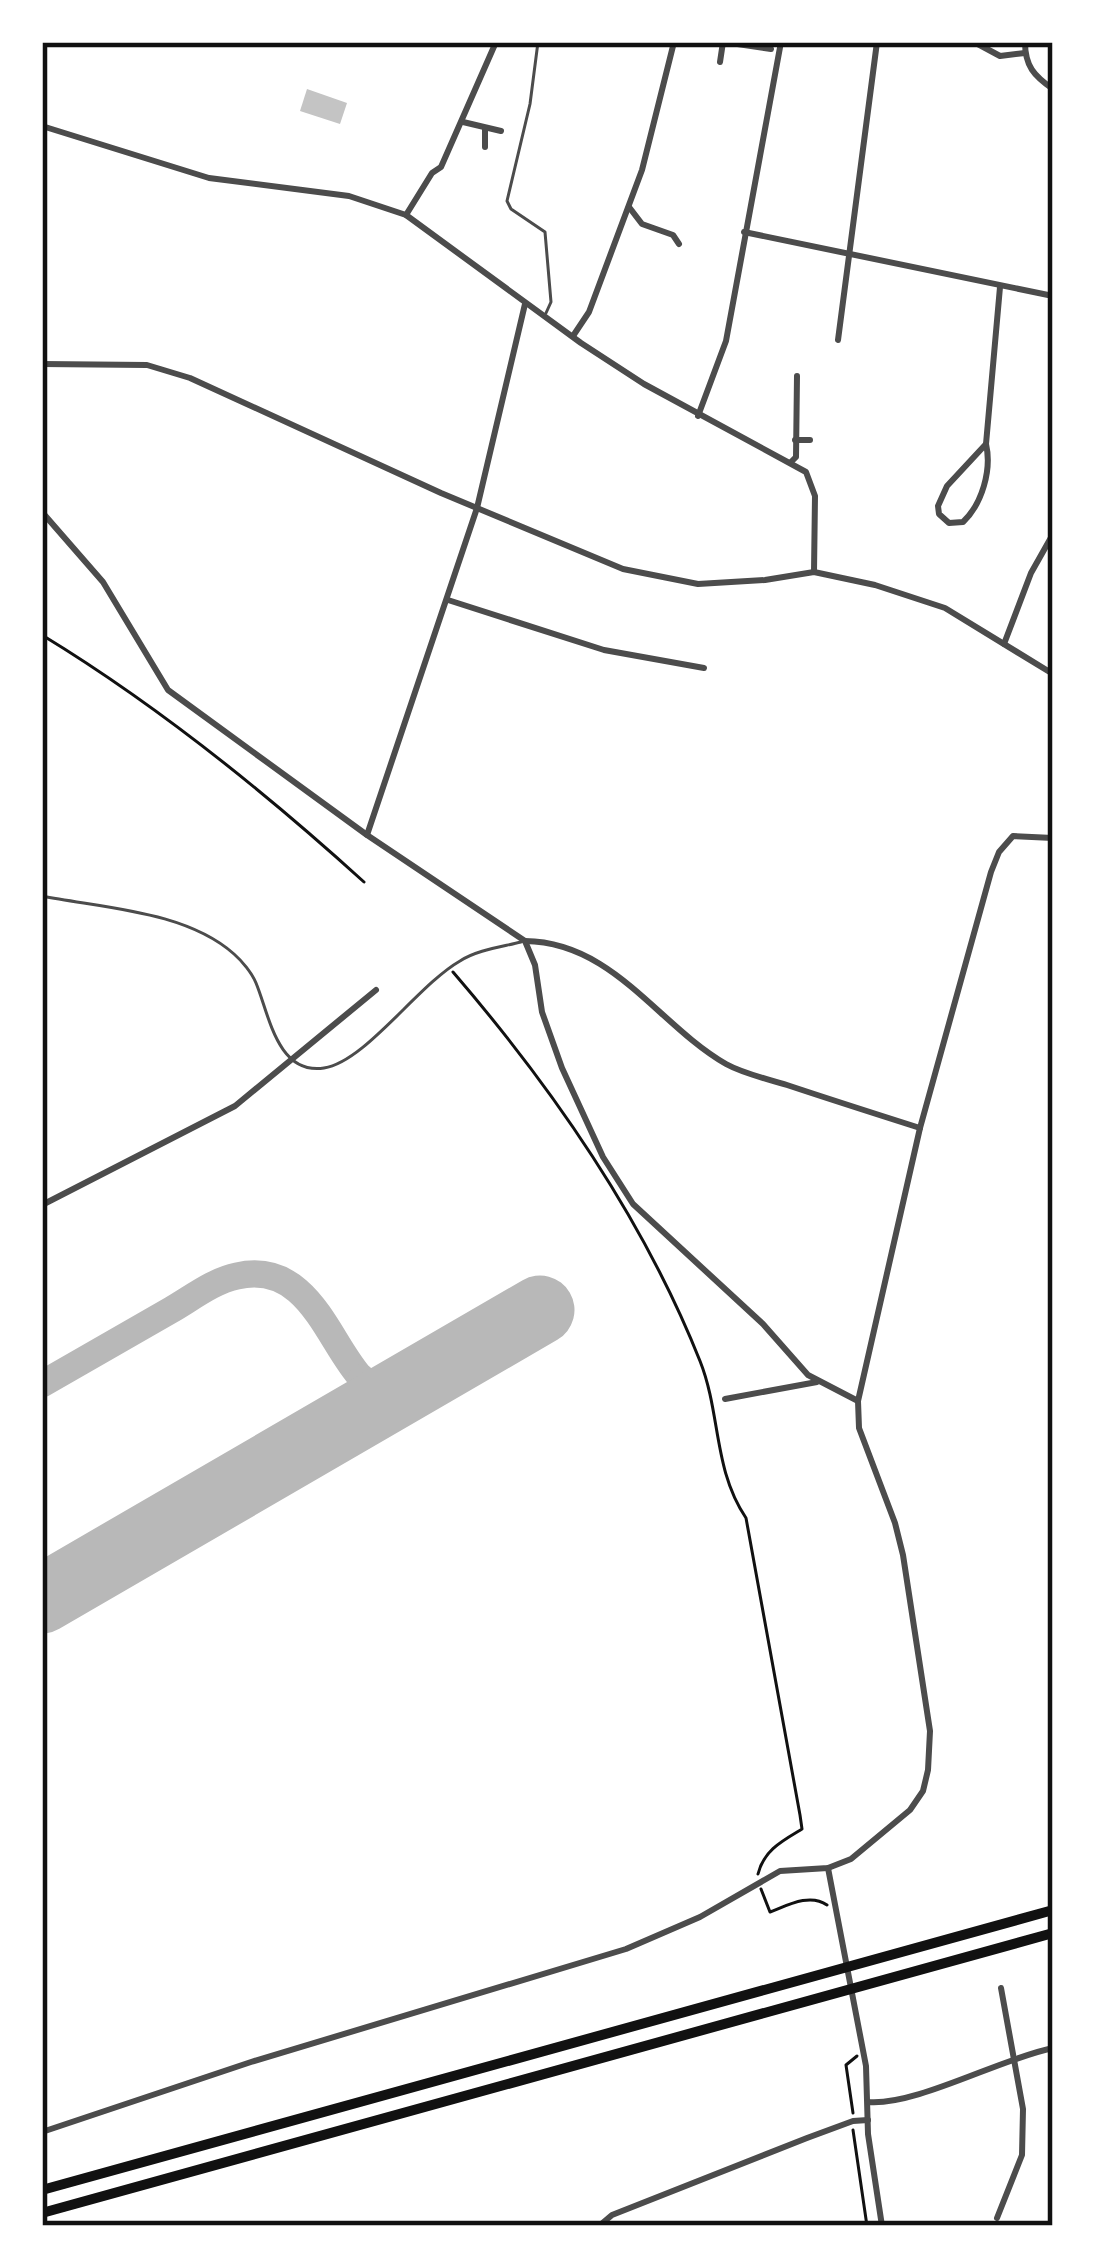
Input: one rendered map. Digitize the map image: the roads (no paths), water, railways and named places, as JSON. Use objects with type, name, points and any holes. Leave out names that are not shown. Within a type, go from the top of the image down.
[{"type":"highway","points":[[42,2190],[1053,1910]]},
{"type":"highway","points":[[42,2213],[1053,1933]]},
{"type":"street","points":[[406,214],[440,167],[496,42]]},
{"type":"street","points":[[573,336],[589,312],[629,207],[662,100],[674,42]]},
{"type":"street","points":[[720,62],[724,42],[771,49]]},
{"type":"street","points":[[698,416],[726,341],[781,42]]},
{"type":"street","points":[[838,340],[877,42]]},
{"type":"street","points":[[974,42],[1000,56],[1025,53]]},
{"type":"street","points":[[1025,42],[1028,66],[1053,88]]},
{"type":"street","points":[[463,122],[501,131]]},
{"type":"street","points":[[42,126],[209,178],[349,196],[406,214],[573,336],[698,416],[806,472],[813,487],[814,572]]},
{"type":"street","points":[[485,128],[485,147]]},
{"type":"street","points":[[629,207],[641,224],[674,235],[679,244]]},
{"type":"street","points":[[744,232],[1053,296]]},
{"type":"street","points":[[986,444],[940,496],[939,514],[950,523],[963,522],[974,510],[989,467],[986,444],[1000,286]]},
{"type":"street","points":[[368,836],[477,508],[525,303]]},
{"type":"street","points":[[42,364],[147,365],[190,378],[477,508],[601,560],[669,581],[765,580],[814,572],[930,601],[988,631],[1053,674]]},
{"type":"street","points":[[791,462],[796,457],[797,376]]},
{"type":"street","points":[[795,440],[810,440]]},
{"type":"street","points":[[42,512],[103,581],[168,690],[368,836],[525,941],[554,944],[596,961],[631,983],[731,1067],[920,1128]]},
{"type":"street","points":[[1004,644],[1031,573],[1053,534]]},
{"type":"street","points":[[448,600],[604,650],[704,668]]},
{"type":"street","points":[[42,2132],[250,2062],[626,1949],[700,1917],[780,1871],[828,1868],[861,1852],[910,1810],[923,1791],[930,1731],[909,1584],[895,1523],[859,1428],[858,1402],[920,1128],[999,851],[1013,836],[1053,838]]},
{"type":"street","points":[[525,941],[536,964],[542,1012],[562,1069],[621,1187],[650,1222],[763,1324],[818,1382],[858,1402]]},
{"type":"street","points":[[42,1205],[214,1120],[294,1061],[376,990]]},
{"type":"street","points":[[724,1399],[818,1382]]},
{"type":"street","points":[[828,1868],[857,2024],[882,2226]]},
{"type":"street","points":[[997,2218],[1022,2155],[1023,2109],[1001,1988]]},
{"type":"street","points":[[868,2102],[891,2103],[1015,2056],[1053,2048]]},
{"type":"street","points":[[599,2226],[613,2215],[807,2138],[868,2120]]},
{"type":"lane","points":[[538,42],[530,104],[507,201],[511,209],[545,232],[551,302],[545,315]]},
{"type":"lane","points":[[42,896],[191,929],[232,952],[255,979],[273,1036],[294,1061],[321,1069],[352,1058],[417,993],[461,960],[525,941]]}]
